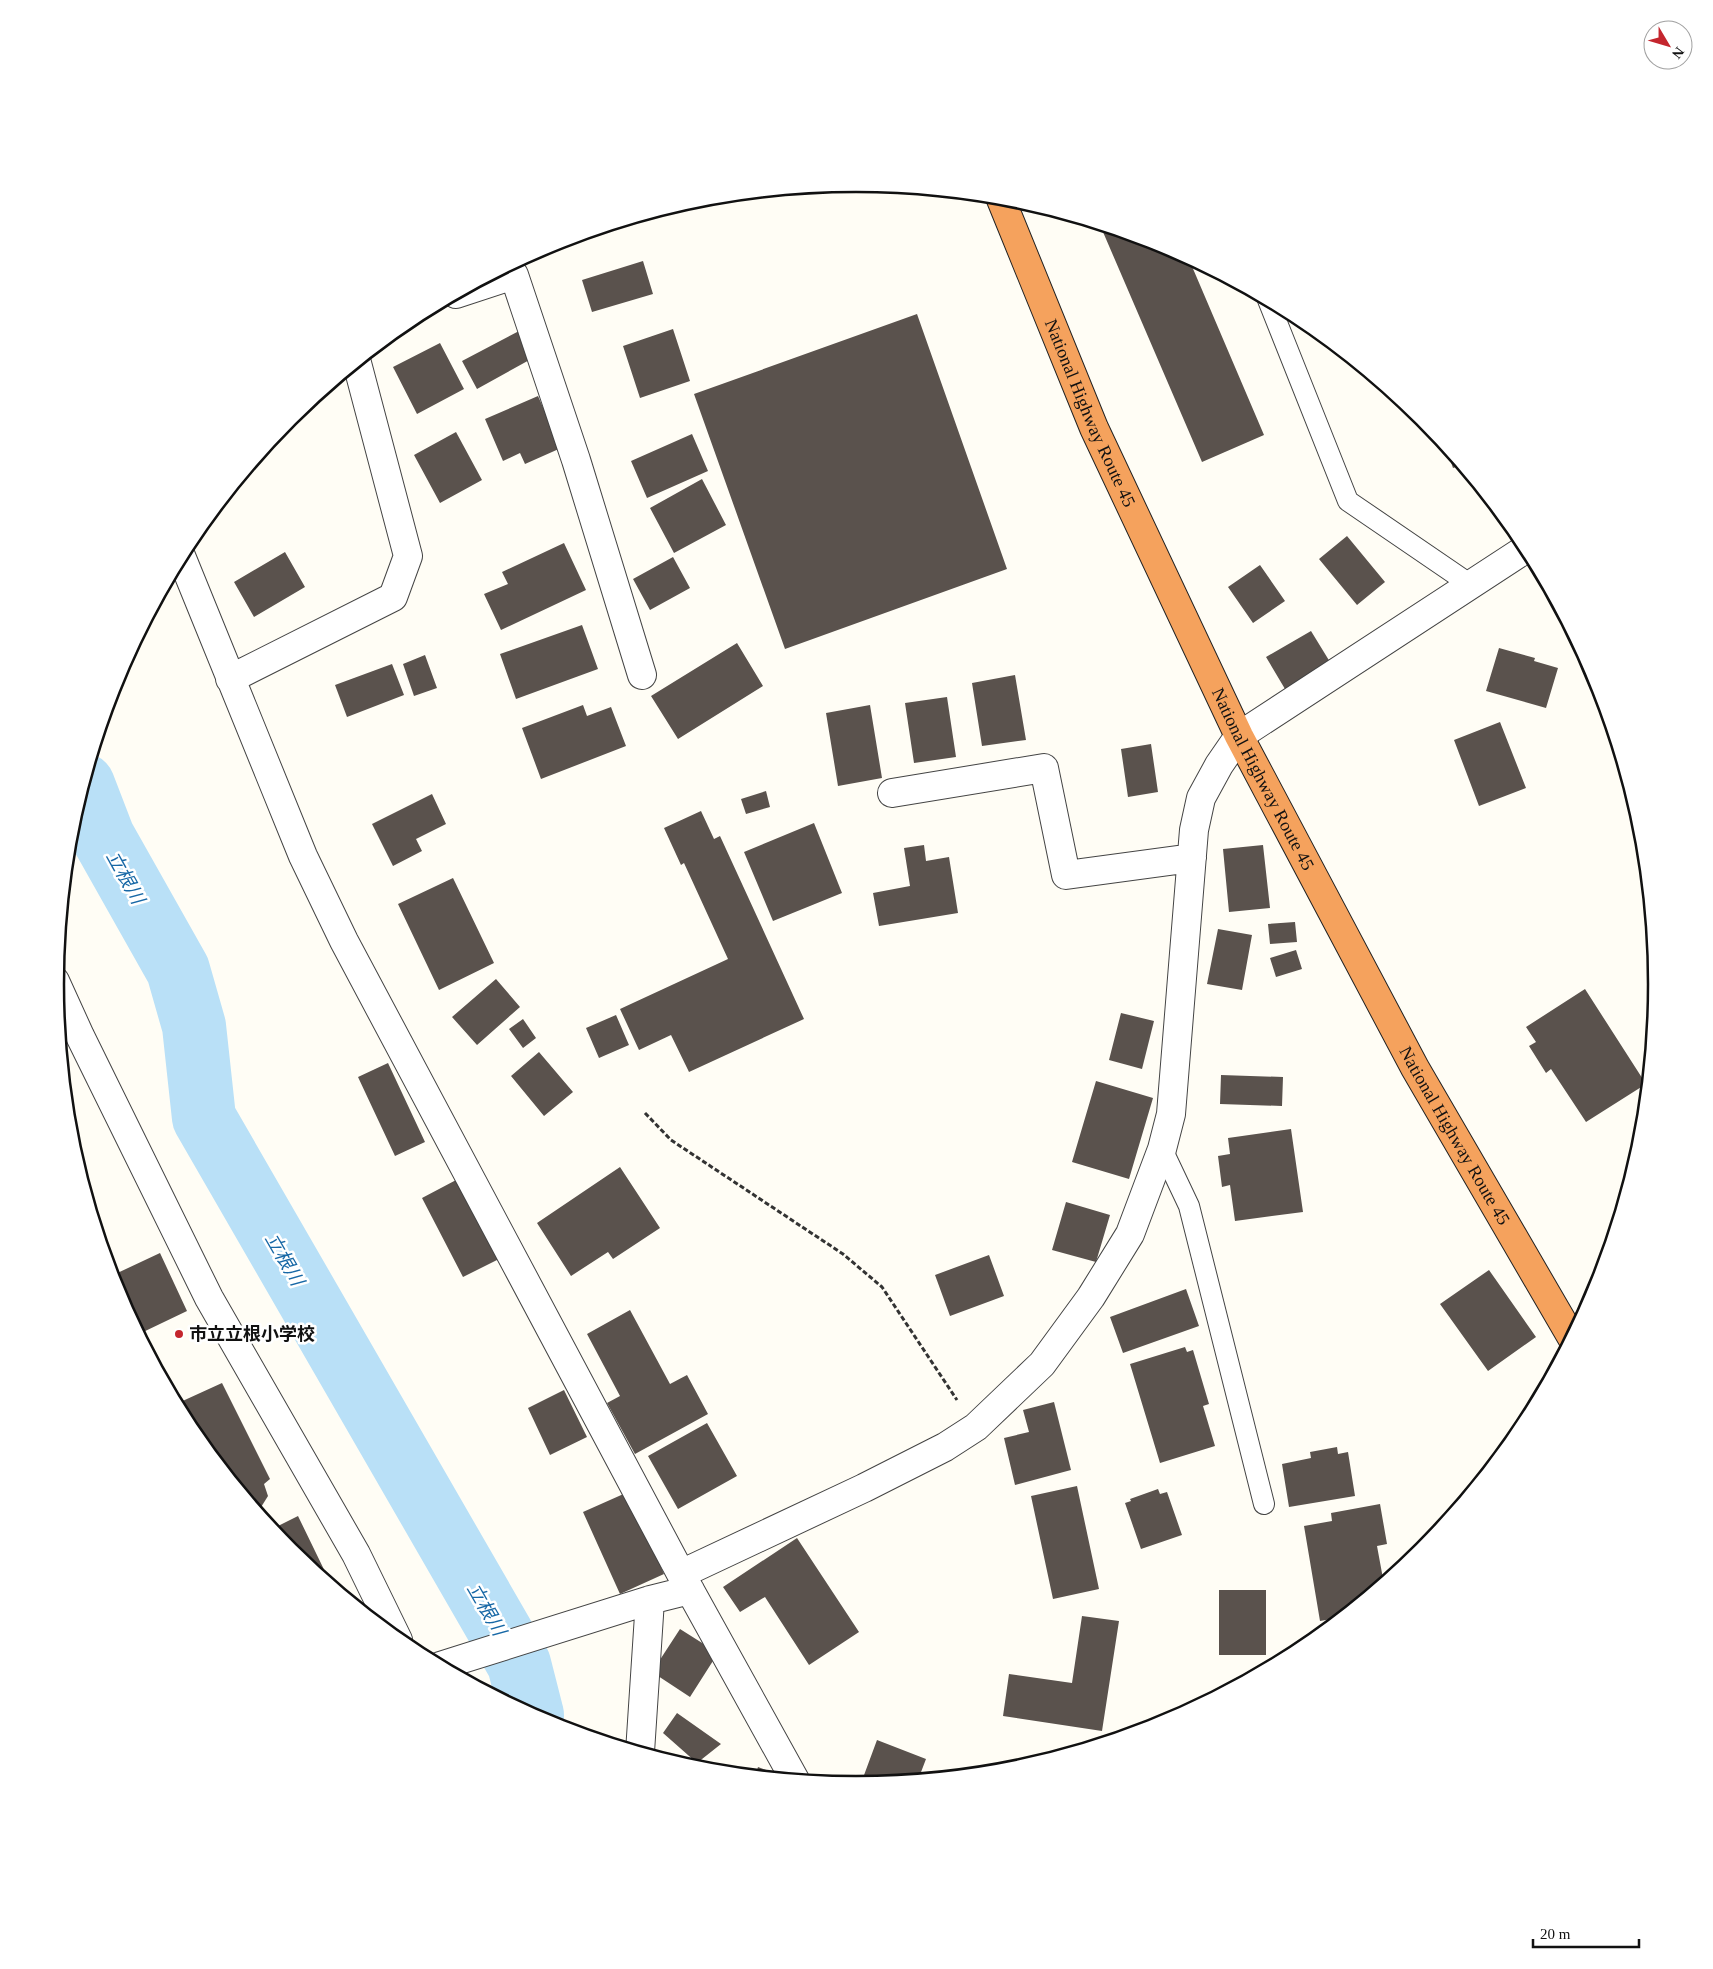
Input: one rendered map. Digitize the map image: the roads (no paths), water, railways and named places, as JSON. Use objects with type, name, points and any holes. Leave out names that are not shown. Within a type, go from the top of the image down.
[{"type":"highway","name":"National Highway Route 45","points":[[1004,206],[1094,428],[1239,736],[1415,1068],[1568,1332]]},
{"type":"street","points":[[487,284],[514,275],[576,460],[642,675]]},
{"type":"street","points":[[230,679],[392,597],[408,556],[358,368]]},
{"type":"street","points":[[448,1664],[650,1600],[686,1582],[945,1447],[976,1427],[1042,1364],[1092,1297],[1130,1234],[1162,1149],[1171,1114],[1194,830],[1201,798],[1219,765],[1239,736],[1521,552]]},
{"type":"street","points":[[184,565],[303,856],[344,942],[686,1582],[792,1774]]},
{"type":"street","points":[[892,792],[1044,768],[1066,875],[1192,858]]},
{"type":"street","points":[[64,1002],[209,1298],[356,1554],[391,1625]]},
{"type":"street","points":[[640,1747],[650,1600]]},
{"type":"lane","points":[[1272,310],[1348,501],[1471,585]]},
{"type":"lane","points":[[1162,1149],[1189,1206],[1264,1504]]},
{"type":"waterway","name":"立根川","points":[[87,796],[103,837],[178,970],[194,1026],[204,1118],[519,1664],[530,1706]]},
{"type":"place","name":"市立立根小学校","points":[[179,1334]]}]
